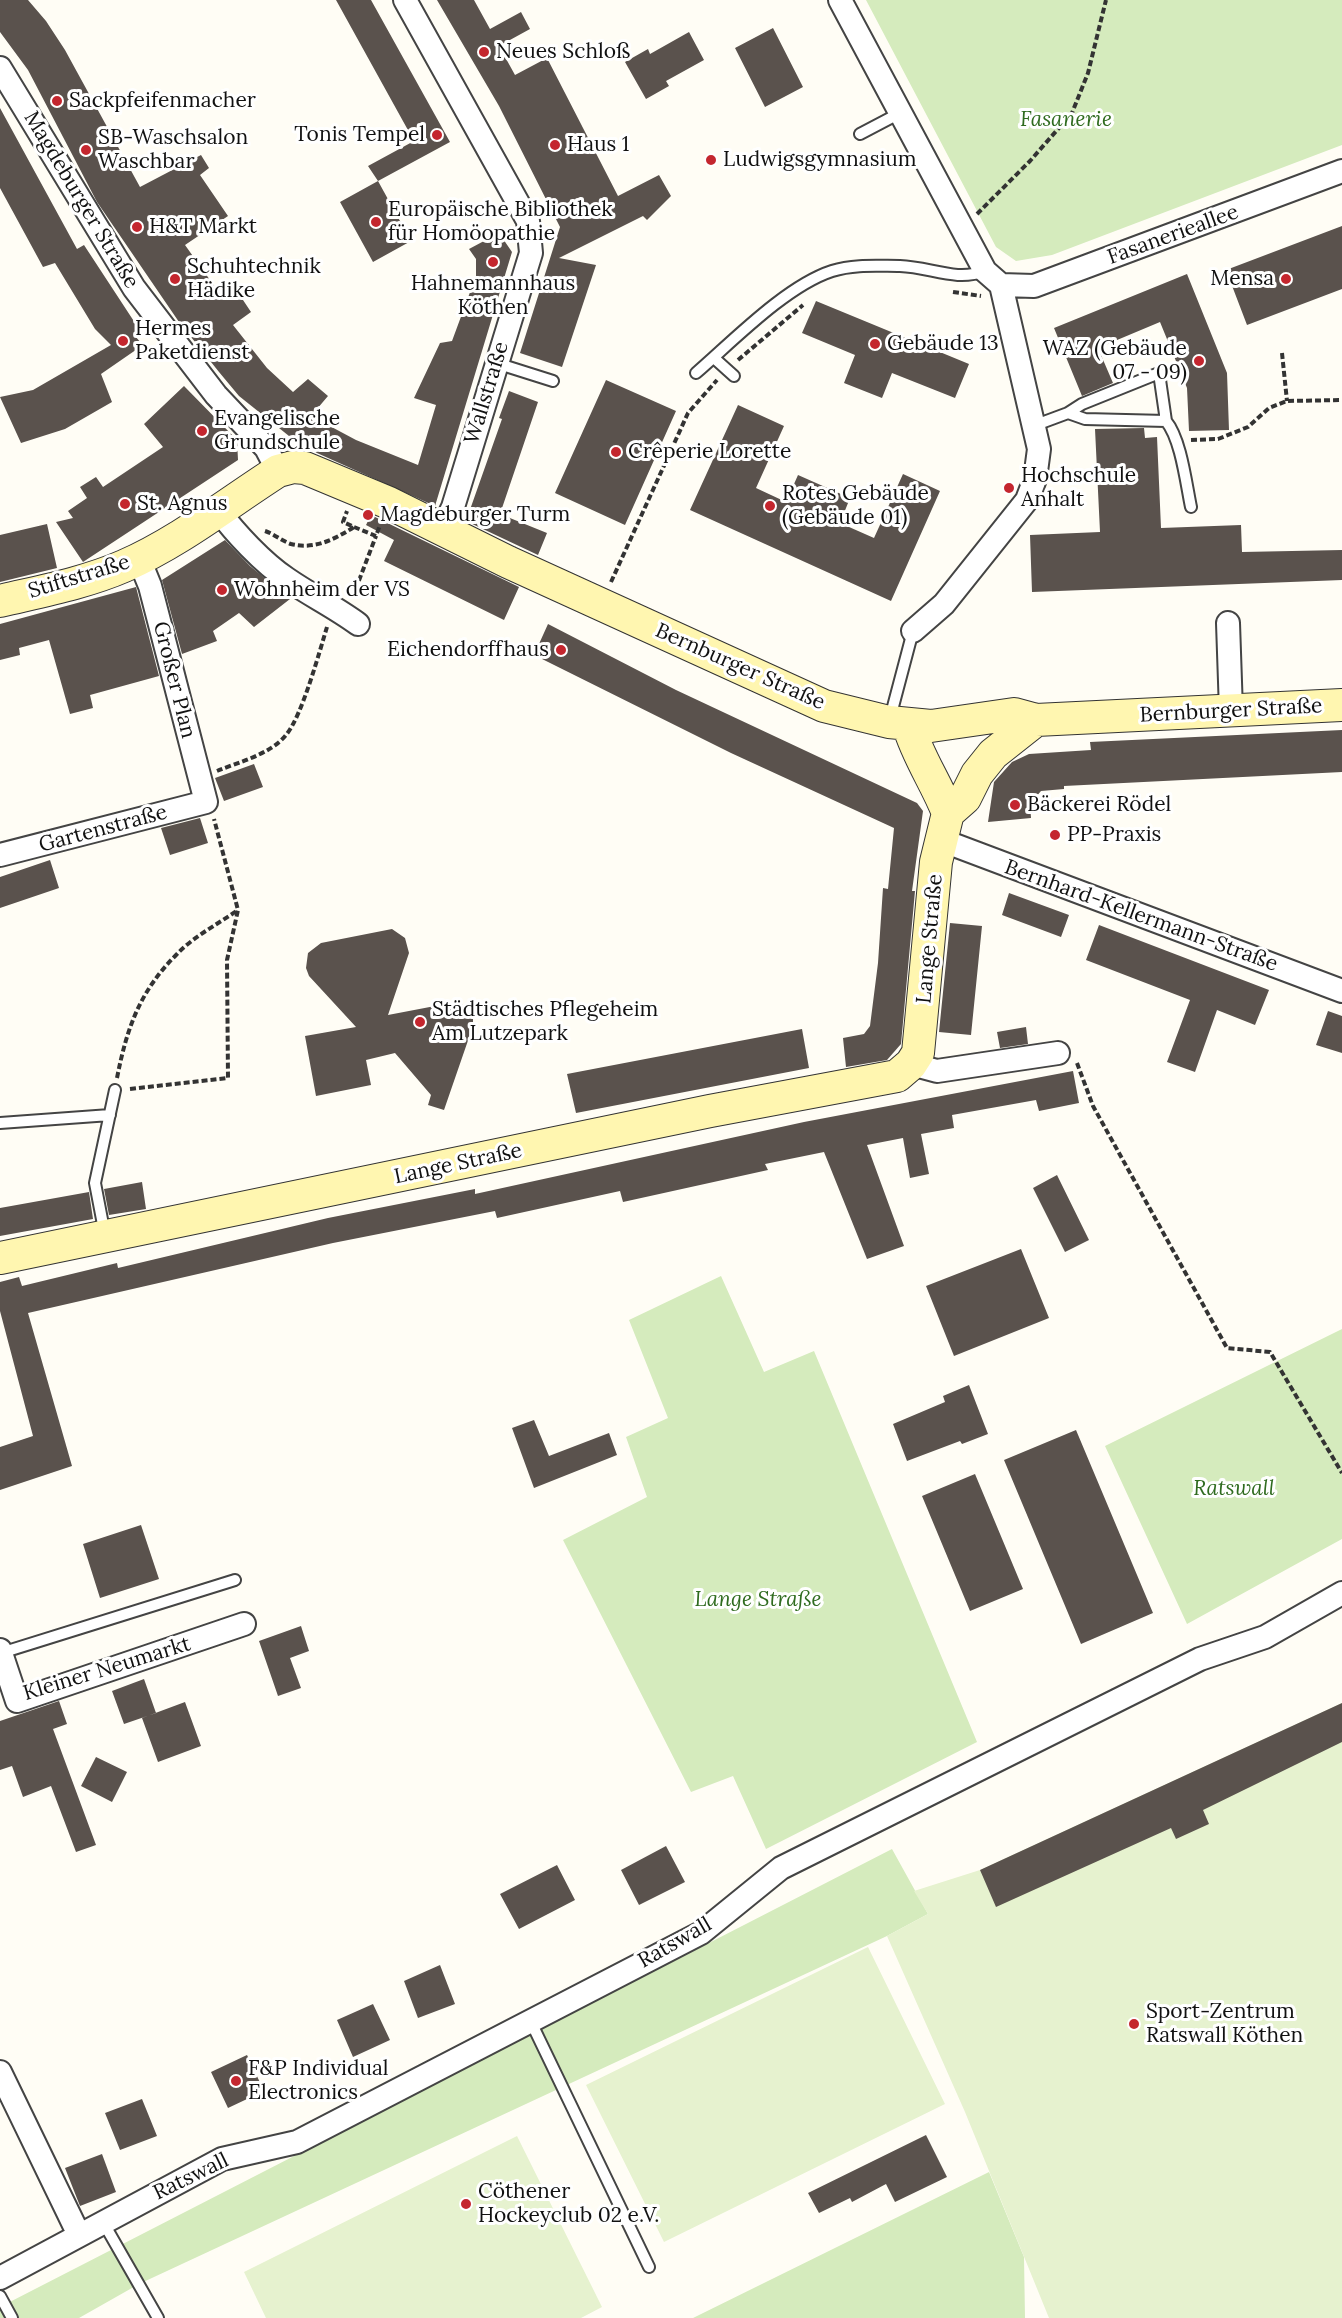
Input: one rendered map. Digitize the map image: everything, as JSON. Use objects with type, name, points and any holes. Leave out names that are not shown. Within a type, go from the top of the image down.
[{"type":"main road","points":[[278,471],[293,467],[305,468],[357,489],[442,530]]},
{"type":"main road","name":"Stiftstraße","points":[[0,601],[85,580],[138,559],[278,471]]},
{"type":"main road","name":"Bernburger Straße","points":[[442,530],[786,691],[824,706],[898,723],[932,726],[1014,714],[1036,720],[1342,705]]},
{"type":"main road","points":[[945,826],[965,798],[977,774],[993,754],[1036,720]]},
{"type":"main road","points":[[898,723],[937,784],[945,826]]},
{"type":"main road","name":"Lange Straße","points":[[0,1257],[710,1111],[889,1079],[911,1064],[918,1053],[936,862],[945,826]]},
{"type":"street","name":"Wallstraße","points":[[405,0],[528,221],[531,253],[453,507],[442,530]]},
{"type":"street","points":[[840,0],[960,223],[985,282],[1006,309],[1039,449],[1035,479],[1027,500],[944,604],[913,631]]},
{"type":"street","name":"Magdeburger Straße","points":[[0,68],[73,192],[134,288],[216,395],[266,448],[278,471]]},
{"type":"street","name":"Fasanerieallee","points":[[985,282],[1034,286],[1342,171]]},
{"type":"street","points":[[218,510],[238,534],[285,578],[334,606],[358,624]]},
{"type":"street","name":"Großer Plan","points":[[138,559],[150,586],[199,778],[209,807]]},
{"type":"street","points":[[1228,622],[1231,711]]},
{"type":"street","name":"Gartenstraße","points":[[0,855],[209,807]]},
{"type":"street","name":"Bernhard-Kellermann-Straße","points":[[945,826],[1342,991]]},
{"type":"street","points":[[911,1064],[938,1071],[1058,1053]]},
{"type":"street","name":"Ratswall","points":[[0,2278],[222,2159],[297,2142],[700,1933],[781,1868],[1200,1659],[1265,1637],[1342,1593]]},
{"type":"street","name":"Kleiner Neumarkt","points":[[0,1651],[17,1701],[244,1624]]},
{"type":"street","points":[[0,2072],[79,2235]]},
{"type":"lane","points":[[860,134],[900,113]]},
{"type":"lane","points":[[696,373],[796,289],[831,272],[861,266],[910,267],[985,282]]},
{"type":"lane","points":[[714,358],[730,373]]},
{"type":"lane","points":[[496,363],[553,381]]},
{"type":"lane","points":[[1033,426],[1159,373],[1167,421],[1176,441],[1191,507]]},
{"type":"lane","points":[[1068,413],[1085,419],[1167,421]]},
{"type":"lane","points":[[898,723],[913,631]]},
{"type":"lane","points":[[105,1235],[95,1184],[115,1090]]},
{"type":"lane","points":[[0,1123],[110,1115]]},
{"type":"lane","points":[[0,1651],[235,1580]]},
{"type":"lane","points":[[530,2020],[649,2267]]},
{"type":"lane","points":[[103,2222],[158,2318]]},
{"type":"lane","points":[[0,2296],[12,2318]]},
{"type":"path","points":[[960,223],[982,211],[1072,113],[1088,73],[1106,0]]},
{"type":"path","points":[[943,290],[985,282],[1006,309]]},
{"type":"path","points":[[600,604],[688,413],[798,311],[809,297]]},
{"type":"path","points":[[1282,353],[1287,401]]},
{"type":"path","points":[[1176,441],[1218,439],[1248,427],[1269,408],[1287,401],[1342,400]]},
{"type":"path","points":[[238,534],[245,531],[266,531],[291,544],[312,546],[333,541],[354,527],[343,522],[357,489]]},
{"type":"path","points":[[199,778],[258,754],[286,735],[302,704],[334,606],[358,583],[376,536]]},
{"type":"path","points":[[209,807],[238,910],[227,960],[228,1078],[115,1090],[126,1039],[141,998],[178,953],[238,910]]},
{"type":"path","points":[[1058,1053],[1074,1054],[1093,1106],[1227,1348],[1270,1352],[1342,1473]]},
{"type":"green space","name":"Fasanerie","points":[[866,0],[1342,0],[1342,145],[1052,255],[1016,261],[996,247]]},
{"type":"green space","name":"Lange Straße","points":[[721,1276],[764,1372],[814,1351],[977,1742],[766,1849],[733,1776],[691,1792],[563,1540],[647,1497],[626,1437],[668,1418],[629,1320]]},
{"type":"green space","name":"Ratswall","points":[[1342,1329],[1342,1539],[1187,1624],[1105,1446]]},
{"type":"green space","name":"Sport-Zentrum Ratswall Köthen","points":[[1342,1703],[1342,2318],[1049,2318],[965,2112],[887,1936],[928,1914],[914,1891],[980,1870]]},
{"type":"green space","points":[[892,1849],[928,1914],[887,1936],[139,2284],[79,2318],[0,2318],[0,2307]]},
{"type":"green space","points":[[868,1947],[945,2104],[664,2242],[586,2085]]},
{"type":"green space","name":"Cöthener Hockeyclub 02 e.V.","points":[[517,2136],[602,2307],[581,2318],[266,2318],[244,2272]]},
{"type":"green space","points":[[989,2172],[1024,2257],[1025,2318],[693,2318]]},
{"type":"building","points":[[0,0],[28,0],[46,21],[65,50],[140,187],[201,155],[209,168],[200,175],[228,216],[185,245],[220,294],[233,285],[251,312],[233,325],[267,368],[293,392],[308,379],[328,396],[311,416],[356,440],[418,465],[436,405],[414,398],[440,343],[452,341],[476,276],[476,259],[469,249],[499,233],[512,252],[435,506],[317,453],[289,436],[239,396],[179,322],[97,202],[28,70],[0,32]]},
{"type":"building","points":[[336,0],[371,0],[450,142],[378,181],[368,166],[414,141]]},
{"type":"building","points":[[437,0],[474,0],[490,29],[521,12],[530,29],[499,46],[515,75],[547,58],[618,196],[659,175],[671,196],[647,220],[643,216],[559,258],[596,265],[562,367],[520,353],[560,227],[499,106]]},
{"type":"building","points":[[773,28],[803,87],[765,107],[735,48]]},
{"type":"building","points":[[689,32],[704,60],[666,81],[669,86],[646,99],[625,62],[648,49],[650,54]]},
{"type":"building","points":[[0,108],[77,249],[84,245],[139,329],[134,335],[143,345],[101,374],[112,402],[65,429],[21,443],[0,397],[33,390],[111,345],[95,329],[55,263],[43,267],[0,188]]},
{"type":"building","name":"Europäische Bibliothek für Homöopathie","points":[[378,181],[411,241],[373,262],[340,202]]},
{"type":"building","name":"Mensa","points":[[1342,226],[1342,289],[1247,325],[1226,270]]},
{"type":"building","name":"WAZ (Gebäude 07 - 09)","points":[[1187,274],[1227,373],[1229,430],[1189,431],[1187,388],[1160,322],[1098,348],[1113,383],[1082,396],[1054,328]]},
{"type":"building","name":"Gebäude 13","points":[[816,301],[969,364],[955,398],[892,373],[882,398],[844,383],[855,355],[802,333]]},
{"type":"building","name":"Crêperie Lorette","points":[[606,380],[676,411],[625,525],[555,493]]},
{"type":"building","points":[[184,386],[237,440],[238,460],[83,562],[56,522],[73,518],[68,511],[87,498],[80,487],[96,477],[103,487],[163,447],[144,424]]},
{"type":"building","points":[[509,391],[538,402],[500,514],[547,533],[538,555],[466,521],[502,419],[499,418]]},
{"type":"building","name":"Rotes Gebäude (Gebäude 01)","points":[[738,405],[784,426],[756,488],[786,502],[798,475],[850,498],[840,523],[874,538],[903,474],[940,491],[891,601],[690,510]]},
{"type":"building","points":[[1144,428],[1145,438],[1157,437],[1161,528],[1241,525],[1242,552],[1342,550],[1342,580],[1032,592],[1030,535],[1100,532],[1095,429]]},
{"type":"building","points":[[371,515],[519,587],[504,620],[384,561],[394,540],[366,525]]},
{"type":"building","points":[[47,524],[57,568],[0,582],[0,535]]},
{"type":"building","name":"Wohnheim der VS","points":[[225,540],[250,566],[290,599],[254,627],[239,613],[213,631],[217,641],[182,654],[162,580]]},
{"type":"building","points":[[136,587],[159,676],[90,695],[93,708],[70,714],[49,640],[19,648],[20,655],[0,660],[0,624]]},
{"type":"building","points":[[548,624],[676,690],[917,803],[923,811],[912,891],[915,891],[901,1044],[887,1060],[846,1067],[843,1038],[864,1034],[870,1026],[878,963],[883,888],[888,889],[894,828],[731,753],[534,655]]},
{"type":"building","points":[[1342,730],[1342,772],[1064,786],[1064,789],[1041,791],[1030,804],[1031,818],[988,822],[994,782],[1012,762],[1029,754],[1091,750],[1090,742]]},
{"type":"building","points":[[254,764],[263,787],[224,801],[215,778]]},
{"type":"building","points":[[200,818],[208,843],[170,855],[161,828]]},
{"type":"building","points":[[50,860],[59,888],[0,908],[0,877]]},
{"type":"building","points":[[1009,893],[1069,915],[1061,937],[1002,915]]},
{"type":"building","points":[[950,923],[982,926],[971,1035],[939,1032]]},
{"type":"building","points":[[1099,925],[1269,990],[1255,1025],[1217,1010],[1195,1072],[1167,1062],[1190,1000],[1086,960]]},
{"type":"building","name":"Städtisches Pflegeheim Am Lutzepark","points":[[392,929],[405,938],[409,953],[388,1015],[456,1002],[463,1005],[473,1018],[473,1026],[444,1110],[428,1105],[431,1095],[395,1053],[366,1060],[371,1085],[316,1096],[305,1036],[356,1027],[309,976],[306,968],[308,953],[321,943]]},
{"type":"building","points":[[1328,1011],[1342,1016],[1342,1053],[1316,1045]]},
{"type":"building","points":[[1026,1027],[1028,1044],[1000,1048],[997,1032]]},
{"type":"building","points":[[802,1029],[809,1068],[576,1113],[567,1074]]},
{"type":"building","points":[[1073,1071],[1079,1103],[1039,1111],[1036,1100],[952,1115],[954,1128],[921,1134],[929,1174],[910,1178],[903,1138],[867,1145],[904,1246],[867,1259],[824,1152],[765,1164],[768,1170],[623,1202],[620,1191],[497,1218],[495,1211],[333,1243],[28,1313],[72,1466],[0,1490],[0,1447],[33,1436],[0,1311],[0,1282],[19,1277],[22,1286],[117,1263],[118,1268],[328,1218],[475,1189],[475,1194],[804,1122]]},
{"type":"building","points":[[1057,1175],[1089,1240],[1065,1252],[1033,1188]]},
{"type":"building","points":[[142,1182],[146,1209],[109,1215],[104,1189]]},
{"type":"building","points":[[89,1192],[93,1219],[0,1236],[0,1208]]},
{"type":"building","points":[[1021,1249],[1049,1318],[954,1356],[926,1286]]},
{"type":"building","points":[[969,1385],[988,1434],[962,1444],[960,1441],[907,1461],[893,1424],[945,1402],[943,1396]]},
{"type":"building","points":[[534,1420],[549,1456],[609,1433],[617,1455],[534,1488],[512,1428]]},
{"type":"building","points":[[1076,1430],[1153,1613],[1081,1644],[1004,1460]]},
{"type":"building","points":[[975,1474],[1023,1589],[970,1611],[922,1496]]},
{"type":"building","points":[[141,1525],[159,1579],[100,1598],[83,1544]]},
{"type":"building","points":[[301,1626],[309,1651],[290,1658],[301,1688],[278,1696],[259,1641]]},
{"type":"building","points":[[144,1679],[156,1713],[124,1724],[112,1691]]},
{"type":"building","points":[[59,1701],[67,1724],[53,1729],[96,1845],[76,1852],[51,1786],[23,1797],[12,1766],[0,1770],[0,1721]]},
{"type":"building","points":[[185,1702],[201,1746],[158,1762],[142,1718]]},
{"type":"building","points":[[1342,1703],[1342,1742],[1203,1810],[1209,1824],[1176,1839],[1171,1828],[996,1907],[980,1870]]},
{"type":"building","points":[[96,1757],[127,1772],[112,1802],[81,1786]]},
{"type":"building","points":[[666,1846],[685,1882],[639,1905],[621,1870]]},
{"type":"building","points":[[557,1865],[575,1900],[519,1929],[500,1894]]},
{"type":"building","points":[[440,1965],[455,2004],[418,2018],[404,1981]]},
{"type":"building","points":[[373,2004],[390,2040],[353,2057],[337,2020]]},
{"type":"building","points":[[247,2055],[264,2091],[228,2108],[211,2072]]},
{"type":"building","points":[[142,2099],[157,2136],[120,2150],[105,2113]]},
{"type":"building","points":[[926,2135],[947,2177],[895,2202],[886,2184],[852,2202],[850,2198],[819,2213],[808,2193]]},
{"type":"building","points":[[102,2154],[116,2192],[80,2206],[65,2168]]},
{"type":"place","name":"Neues Schloß","points":[[484,52]]},
{"type":"place","name":"Sackpfeifenmacher","points":[[57,101]]},
{"type":"place","name":"Tonis Tempel","points":[[437,135]]},
{"type":"place","name":"Haus 1","points":[[555,145]]},
{"type":"place","name":"SB-Waschsalon Waschbar","points":[[86,150]]},
{"type":"place","name":"Ludwigsgymnasium","points":[[711,160]]},
{"type":"place","name":"Europäische Bibliothek für Homöopathie","points":[[376,222]]},
{"type":"place","name":"H&T Markt","points":[[137,227]]},
{"type":"place","name":"Hahnemannhaus Köthen","points":[[493,262]]},
{"type":"place","name":"Schuhtechnik Hädike","points":[[175,279]]},
{"type":"place","name":"Mensa","points":[[1286,279]]},
{"type":"place","name":"Hermes Paketdienst","points":[[123,341]]},
{"type":"place","name":"Gebäude 13","points":[[875,344]]},
{"type":"place","name":"WAZ (Gebäude 07 - 09)","points":[[1199,361]]},
{"type":"place","name":"Evangelische Grundschule","points":[[202,431]]},
{"type":"place","name":"Crêperie Lorette","points":[[616,452]]},
{"type":"place","name":"Hochschule Anhalt","points":[[1009,488]]},
{"type":"place","name":"St. Agnus","points":[[125,504]]},
{"type":"place","name":"Rotes Gebäude (Gebäude 01)","points":[[770,506]]},
{"type":"place","name":"Magdeburger Turm","points":[[368,515]]},
{"type":"place","name":"Wohnheim der VS","points":[[222,590]]},
{"type":"place","name":"Eichendorffhaus","points":[[561,650]]},
{"type":"place","name":"Bäckerei Rödel","points":[[1015,805]]},
{"type":"place","name":"PP-Praxis","points":[[1055,835]]},
{"type":"place","name":"Städtisches Pflegeheim Am Lutzepark","points":[[420,1022]]},
{"type":"place","name":"Sport-Zentrum Ratswall Köthen","points":[[1134,2024]]},
{"type":"place","name":"F&P Individual Electronics","points":[[236,2081]]},
{"type":"place","name":"Cöthener Hockeyclub 02 e.V.","points":[[466,2204]]}]
